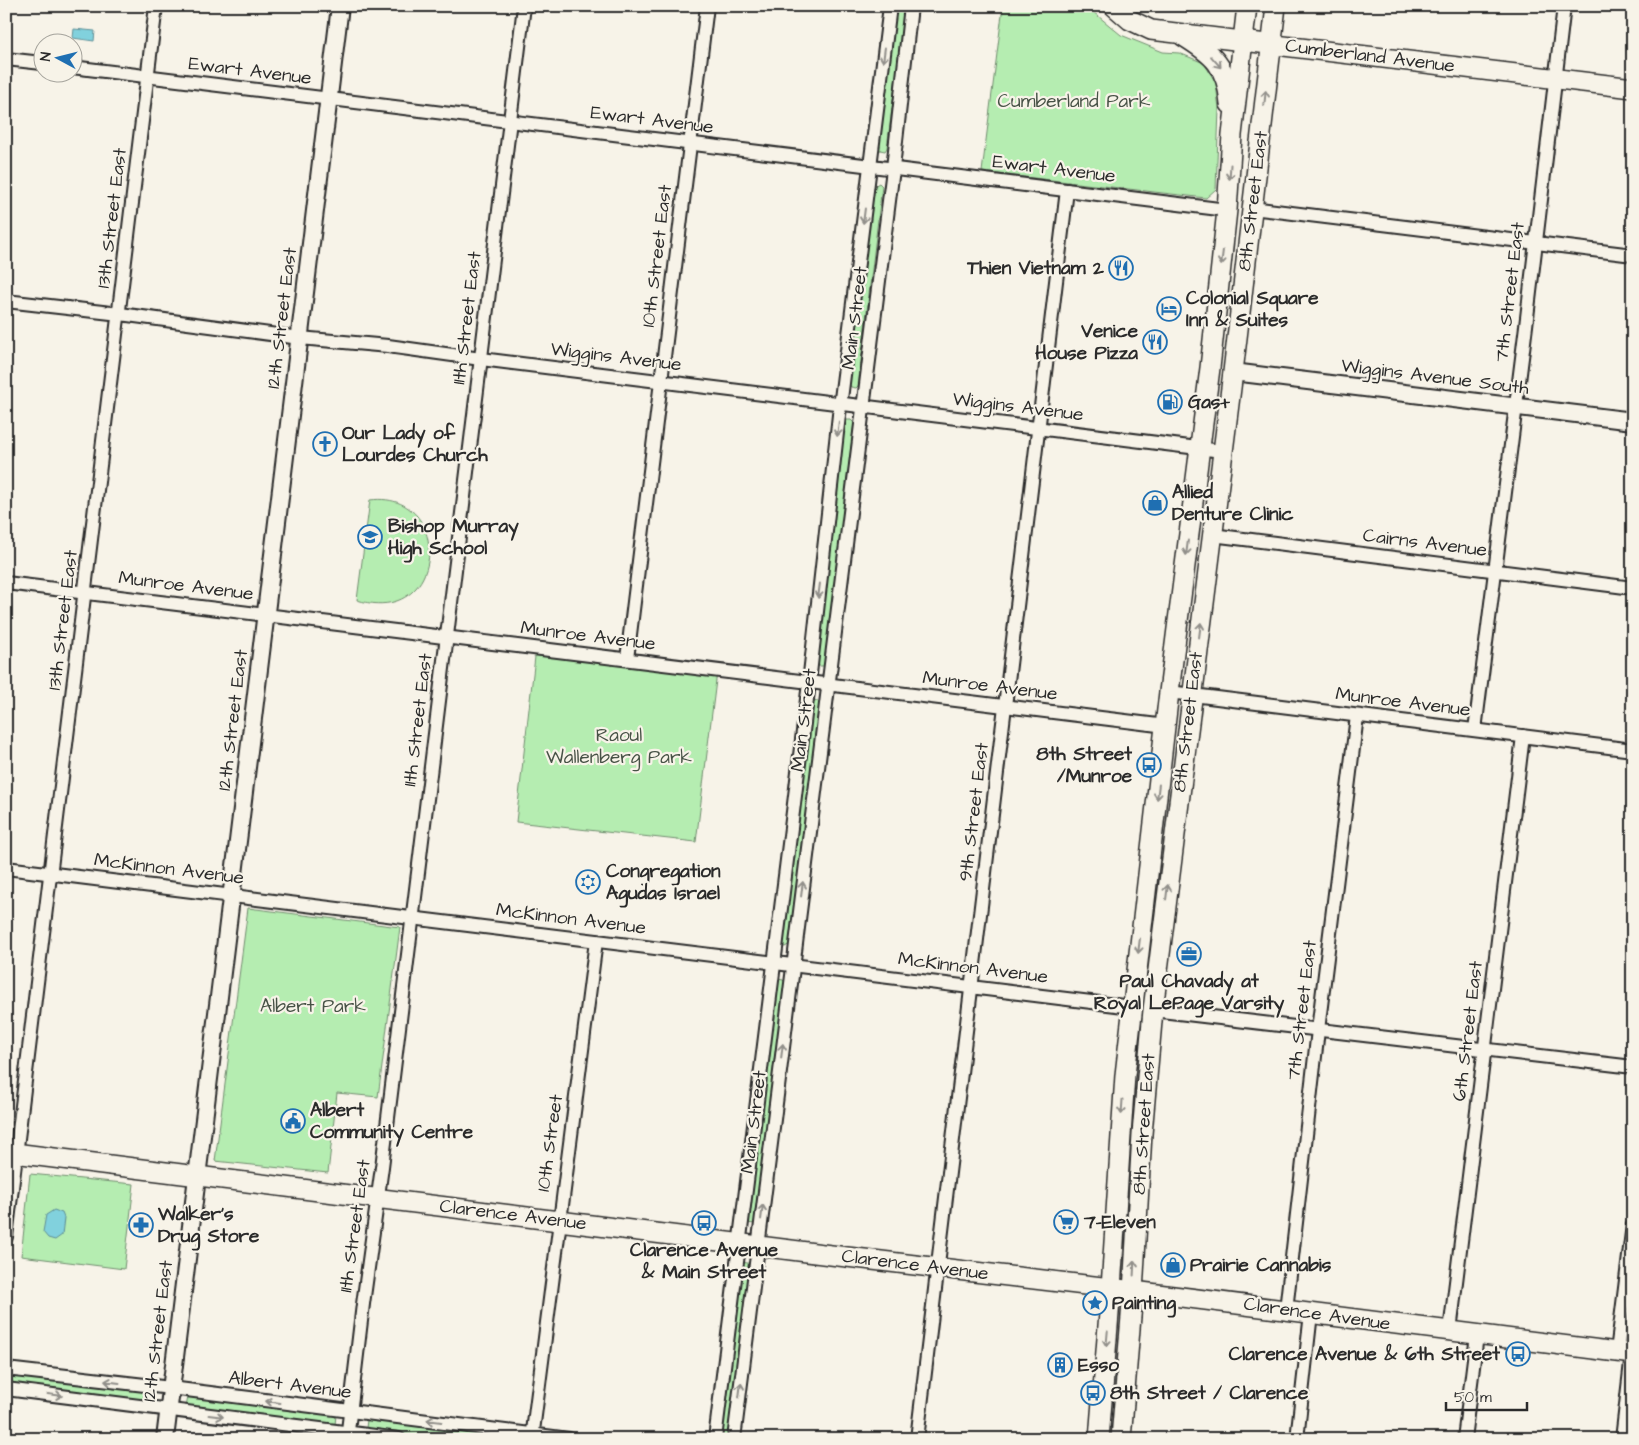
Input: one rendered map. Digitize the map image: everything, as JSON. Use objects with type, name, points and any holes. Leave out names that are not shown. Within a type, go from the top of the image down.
[{"type":"main road","name":"Cumberland Avenue","points":[[1114,6],[1130,20],[1152,30],[1633,88]]},
{"type":"main road","name":"8th Street East","points":[[1099,1439],[1111,1288],[1121,1119],[1132,1007],[1228,210],[1232,135],[1247,6]]},
{"type":"main road","name":"8th Street East","points":[[1121,1439],[1133,1292],[1142,1134],[1153,1010],[1233,372],[1276,6]]},
{"type":"main road","points":[[1178,33],[1205,50],[1222,68],[1229,90],[1232,135]]},
{"type":"main road","name":"Clarence Avenue","points":[[11,1153],[1627,1353]]},
{"type":"street","name":"13th Street East","points":[[6,1237],[11,1153],[51,873],[156,6]]},
{"type":"street","name":"12th Street East","points":[[165,1439],[340,6]]},
{"type":"street","name":"11th Street East","points":[[347,1436],[378,1198],[524,6]]},
{"type":"street","name":"10th Street East","points":[[627,660],[707,6]]},
{"type":"street","name":"Main Street","points":[[715,1439],[809,683],[890,6]]},
{"type":"street","name":"Main Street","points":[[734,1439],[893,168],[911,6]]},
{"type":"street","name":"7th Street East","points":[[1475,730],[1564,6]]},
{"type":"street","points":[[6,59],[32,63]]},
{"type":"street","name":"Ewart Avenue","points":[[82,68],[1228,210]]},
{"type":"street","name":"9th Street East","points":[[917,1439],[1067,190]]},
{"type":"street","points":[[1252,208],[1633,255]]},
{"type":"street","name":"Wiggins Avenue","points":[[6,301],[300,338],[388,346],[1222,451]]},
{"type":"street","name":"Wiggins Avenue South","points":[[1233,372],[1633,421]]},
{"type":"street","name":"Cairns Avenue","points":[[1212,535],[1633,588]]},
{"type":"street","name":"Munroe Avenue","points":[[6,584],[1166,726]]},
{"type":"street","name":"Munroe Avenue","points":[[1169,692],[1633,750]]},
{"type":"street","name":"7th Street East","points":[[1286,1310],[1357,716]]},
{"type":"street","name":"6th Street East","points":[[1450,1331],[1523,736]]},
{"type":"street","name":"McKinnon Avenue","points":[[6,868],[1132,1007]]},
{"type":"street","name":"10th Street","points":[[533,1436],[596,941]]},
{"type":"street","points":[[1153,1010],[1633,1067]]},
{"type":"street","points":[[1622,1439],[1633,1224]]},
{"type":"street","points":[[1297,1439],[1312,1313]]},
{"type":"street","points":[[1464,1439],[1477,1334]]},
{"type":"street","name":"Albert Avenue","points":[[6,1369],[171,1388],[533,1436],[569,1439]]},
{"type":"street","points":[[6,1389],[347,1436],[399,1439]]},
{"type":"green space","points":[[895,6],[905,6],[887,148],[885,151],[880,150],[878,147]]},
{"type":"green space","name":"Cumberland Park","points":[[1003,6],[1086,6],[1121,35],[1163,52],[1179,53],[1204,63],[1216,83],[1219,109],[1216,189],[1206,198],[982,172]]},
{"type":"green space","points":[[879,183],[882,186],[858,386],[856,388],[851,387],[849,384],[874,186]]},
{"type":"green space","points":[[846,420],[851,420],[854,423],[824,665],[816,666],[844,423]]},
{"type":"green space","points":[[370,500],[397,502],[416,515],[427,534],[429,556],[423,578],[409,595],[387,603],[357,600]]},
{"type":"green space","name":"Raoul Wallenberg Park","points":[[536,648],[717,672],[696,842],[516,822]]},
{"type":"green space","points":[[812,700],[819,703],[790,944],[785,947],[781,946]]},
{"type":"green space","name":"Albert Park","points":[[248,908],[400,927],[378,1097],[337,1093],[328,1173],[215,1161]]},
{"type":"green space","points":[[778,979],[785,982],[756,1224],[745,1223]]},
{"type":"green space","points":[[30,1174],[134,1184],[124,1269],[21,1256]]},
{"type":"green space","points":[[741,1262],[754,1264],[730,1439],[720,1439]]},
{"type":"green space","points":[[6,1374],[152,1392],[152,1402],[6,1385]]},
{"type":"green space","points":[[188,1397],[336,1415],[335,1425],[186,1407]]},
{"type":"green space","points":[[368,1419],[515,1437],[516,1439],[442,1439],[367,1430]]},
{"type":"water","points":[[74,29],[95,31],[94,41],[82,39],[82,32],[74,32]]},
{"type":"water","points":[[54,1210],[62,1213],[64,1218],[62,1235],[55,1240],[48,1238],[43,1232],[46,1215]]},
{"type":"place","name":"Thien Vietnam 2","points":[[1121,268]]},
{"type":"place","name":"Colonial Square Inn & Suites","points":[[1169,309]]},
{"type":"place","name":"Venice House Pizza","points":[[1155,342]]},
{"type":"place","name":"Gas+","points":[[1170,402]]},
{"type":"place","name":"Our Lady of Lourdes Church","points":[[325,444]]},
{"type":"place","name":"Allied Denture Clinic","points":[[1155,503]]},
{"type":"place","name":"Bishop Murray High School","points":[[370,537]]},
{"type":"place","name":"8th Street /Munroe","points":[[1149,765]]},
{"type":"place","name":"Congregation Agudas Israel","points":[[588,882]]},
{"type":"place","name":"Paul Chavady at Royal LePage Varsity","points":[[1189,954]]},
{"type":"place","name":"Albert Community Centre","points":[[293,1121]]},
{"type":"place","name":"7-Eleven","points":[[1066,1222]]},
{"type":"place","name":"Clarence Avenue & Main Street","points":[[704,1223]]},
{"type":"place","name":"Walker's Drug Store","points":[[141,1225]]},
{"type":"place","name":"Prairie Cannabis","points":[[1173,1265]]},
{"type":"place","name":"Painting","points":[[1095,1303]]},
{"type":"place","name":"Clarence Avenue & 6th Street","points":[[1518,1354]]},
{"type":"place","name":"Esso","points":[[1060,1365]]},
{"type":"place","name":"8th Street / Clarence","points":[[1093,1393]]}]
